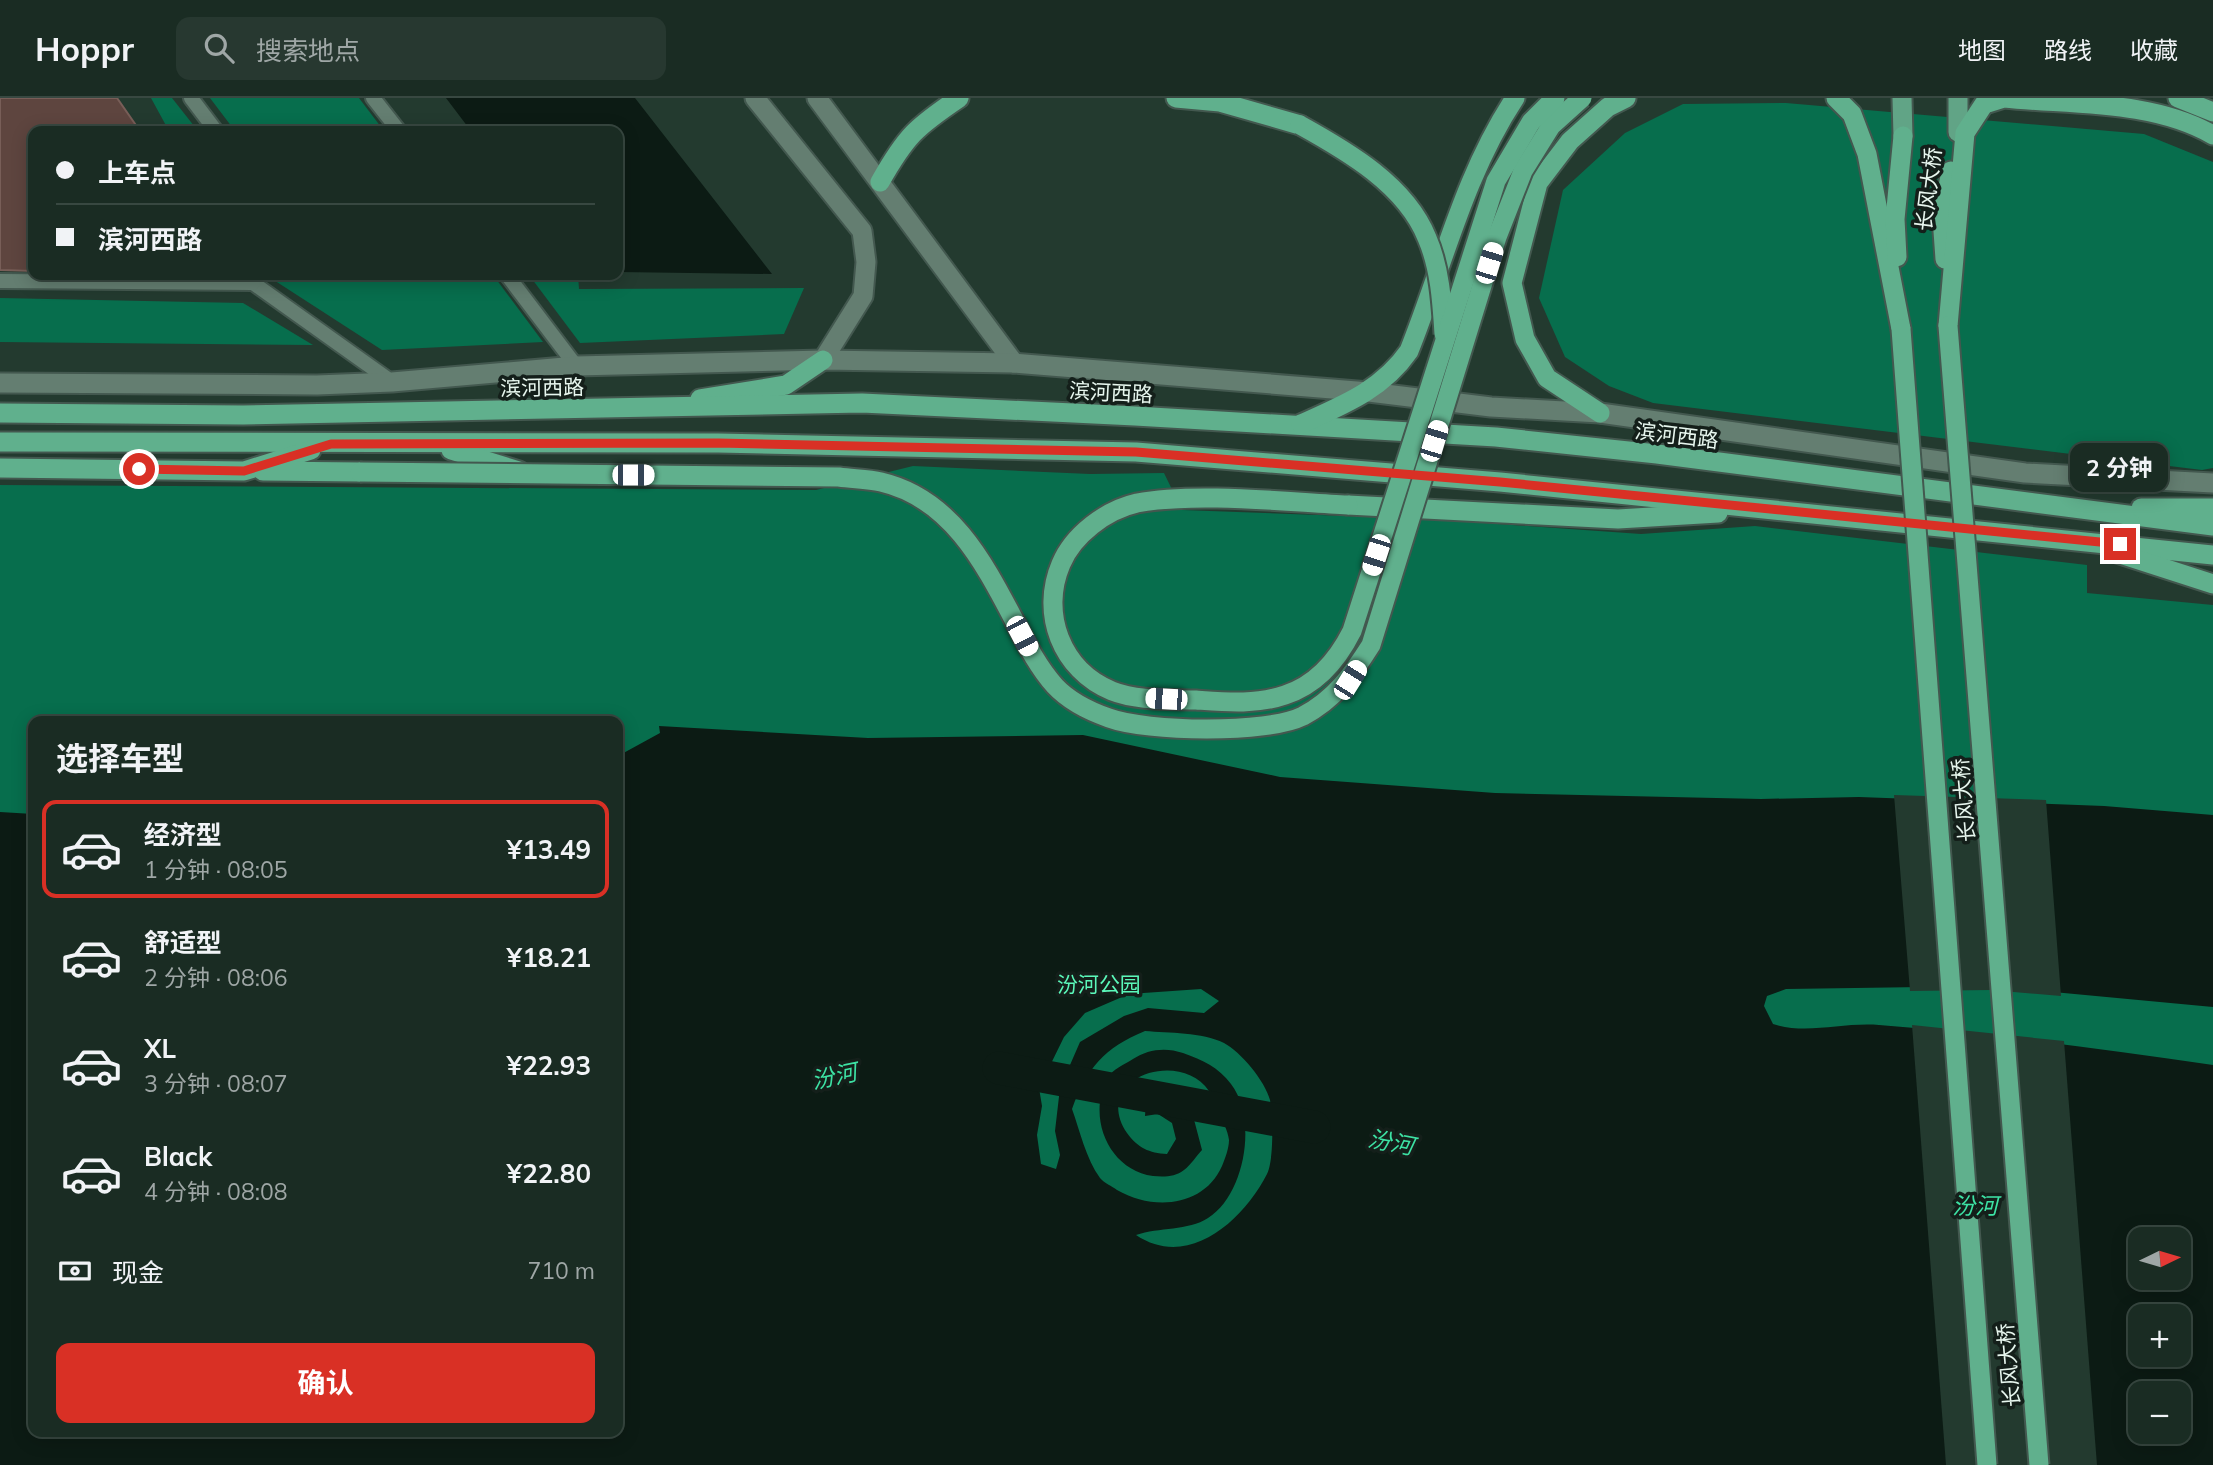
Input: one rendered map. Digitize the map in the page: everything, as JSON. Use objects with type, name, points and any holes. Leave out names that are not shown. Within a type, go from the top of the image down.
[{"type":"highway","points":[[932,98],[958,98]]},
{"type":"highway","points":[[880,182],[899,149],[918,127],[958,98]]},
{"type":"highway","points":[[1176,98],[1220,102],[1300,125],[1346,150],[1402,198],[1427,237],[1441,293],[1445,345]]},
{"type":"highway","points":[[1299,425],[1369,392],[1394,372],[1409,351],[1468,185],[1492,133],[1515,98]]},
{"type":"highway","points":[[1555,98],[1531,122],[1496,181],[1445,345],[1352,631],[1342,650],[1308,684],[1286,695],[1233,702],[1144,698],[1112,691],[1088,676],[1069,657],[1055,632],[1051,601],[1056,575],[1067,550],[1090,527],[1116,511],[1136,503],[1213,500],[1348,505],[1618,519],[1772,509]]},
{"type":"highway","points":[[0,468],[839,477],[880,481],[929,503],[954,524],[989,572],[1033,657],[1054,685],[1074,703],[1110,719],[1177,728],[1266,726],[1300,718],[1328,701],[1350,680],[1371,645],[1497,237],[1523,171],[1551,126],[1582,98]]},
{"type":"highway","points":[[1600,413],[1547,378],[1525,339],[1512,283],[1538,183],[1570,141],[1608,107],[1626,98]]},
{"type":"highway","points":[[1821,98],[1852,114]]},
{"type":"highway","points":[[1836,98],[1852,114],[1867,154],[1900,329]]},
{"type":"highway","points":[[2178,98],[2213,112]]},
{"type":"highway","points":[[1948,326],[1965,133],[1991,101],[2004,99],[2155,112],[2195,124],[2213,135]]},
{"type":"highway","name":"长风大桥","points":[[1958,132],[1942,217],[1948,326],[2039,1465]]},
{"type":"highway","points":[[1903,136],[1895,219],[1900,329],[1987,1465]]},
{"type":"highway","points":[[642,408],[786,385],[823,360]]},
{"type":"highway","name":"滨河西路","points":[[0,413],[243,415],[862,403],[1299,425],[1496,436],[1630,451],[2076,511],[2213,526]]},
{"type":"highway","points":[[0,442],[718,443],[1136,452],[1487,481],[2213,555]]},
{"type":"highway","points":[[244,471],[331,444]]},
{"type":"highway","points":[[430,444],[530,474]]},
{"type":"highway","points":[[2076,511],[2213,508]]},
{"type":"highway","points":[[2073,539],[2213,584]]},
{"type":"main road","points":[[1902,98],[1903,136]]},
{"type":"main road","points":[[1958,98],[1958,132]]},
{"type":"street","points":[[191,98],[212,126]]},
{"type":"street","points":[[373,98],[395,126]]},
{"type":"street","points":[[755,98],[835,194],[862,231],[866,262],[863,296],[823,360]]},
{"type":"street","points":[[817,98],[1014,363]]},
{"type":"street","points":[[0,281],[126,280]]},
{"type":"street","points":[[254,280],[392,382]]},
{"type":"street","points":[[511,280],[576,366]]},
{"type":"street","points":[[0,383],[317,385],[392,382],[576,366],[823,360],[1014,363],[1369,392],[1491,407],[1600,413],[2025,473],[2213,483]]},
{"type":"green space","points":[[151,98],[172,98],[194,126],[166,126]]},
{"type":"green space","points":[[210,98],[359,98],[380,126],[231,126]]},
{"type":"green space","points":[[1786,103],[2144,134],[2213,162],[2213,468],[2202,470],[1653,403],[1609,386],[1565,357],[1539,298],[1563,190],[1625,133],[1683,104]]},
{"type":"green space","points":[[274,280],[497,280],[543,342],[382,350]]},
{"type":"green space","points":[[533,280],[578,280],[579,289],[804,288],[784,334],[580,343]]},
{"type":"green space","points":[[0,298],[243,303],[313,345],[0,342]]},
{"type":"green space","name":"汾河公园","points":[[913,466],[1090,474],[1164,473],[1182,510],[1428,519],[1641,534],[1755,526],[2087,565],[2087,593],[2213,605],[2213,1465],[0,1465],[0,485],[816,490]]},
{"type":"water","points":[[446,98],[635,98],[772,274],[623,272],[623,126],[467,126]]},
{"type":"water","name":"汾河公园","points":[[659,726],[868,738],[1083,735],[1280,777],[1495,793],[1761,799],[1859,797],[2104,806],[2213,815],[2213,1007],[1991,986],[1786,989],[1767,996],[1764,1006],[1773,1024],[1786,1027],[1879,1025],[2046,1042],[2213,1065],[2213,1465],[0,1465],[0,812],[28,814],[28,1437],[623,1437],[623,753],[660,733]],"holes":[[[1201,989],[1219,1001],[1204,1013],[1148,1008],[1124,1016],[1080,1042],[1060,1088],[1055,1131],[1060,1155],[1056,1169],[1041,1164],[1037,1135],[1042,1106],[1039,1088],[1064,1037],[1085,1013],[1129,994]],[[1145,1031],[1215,1039],[1238,1053],[1263,1084],[1270,1100],[1272,1149],[1267,1174],[1244,1208],[1212,1235],[1175,1247],[1156,1244],[1136,1235],[1200,1222],[1221,1207],[1231,1192],[1244,1156],[1245,1136],[1244,1116],[1231,1084],[1210,1065],[1197,1058],[1164,1050],[1139,1056],[1108,1077],[1100,1108],[1106,1139],[1124,1164],[1153,1176],[1177,1174],[1189,1166],[1202,1150],[1192,1112],[1180,1098],[1164,1095],[1146,1102],[1145,1116],[1158,1114],[1172,1123],[1176,1139],[1167,1154],[1144,1149],[1135,1142],[1127,1133],[1119,1114],[1120,1097],[1129,1084],[1143,1075],[1161,1071],[1179,1072],[1196,1078],[1213,1098],[1225,1125],[1229,1140],[1228,1150],[1214,1180],[1203,1190],[1176,1201],[1146,1201],[1131,1197],[1102,1180],[1087,1154],[1072,1109],[1091,1071],[1118,1045]]]},
{"type":"pier","points":[[1894,795],[2046,800],[2061,996],[1990,990],[1910,991]]},
{"type":"pier","points":[[1912,1025],[2064,1041],[2097,1465],[1946,1465]]},
{"type":"building","points":[[0,98],[117,98],[137,126],[28,126],[28,271],[0,270]]},
{"type":"waterway","name":"汾河","points":[[999,1068],[1314,1127]]},
{"type":"route","points":[[139,469],[244,471],[331,444],[718,443],[1136,452],[1500,482],[2120,544]]}]
